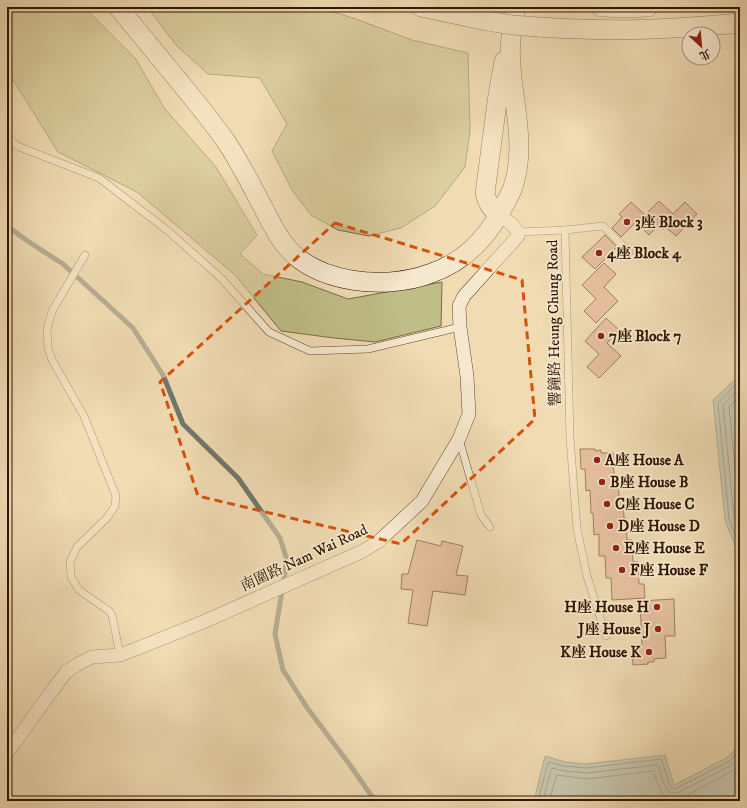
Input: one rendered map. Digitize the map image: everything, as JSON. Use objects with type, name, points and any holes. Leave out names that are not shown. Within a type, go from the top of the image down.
[{"type":"street","points":[[118,7],[228,144],[274,229],[285,245],[300,260],[312,266],[336,276],[365,282],[410,280],[449,266],[470,252],[485,236],[499,215],[508,199],[517,171],[517,127],[511,67],[510,33]]},
{"type":"street","points":[[421,7],[487,21],[568,29],[620,30],[740,23]]},
{"type":"street","points":[[516,7],[498,95],[485,189],[486,200],[489,206],[511,224],[518,232]]},
{"type":"street","points":[[602,7],[648,7]]},
{"type":"street","name":"南圍路 Nam Wai Road","points":[[7,754],[66,672],[78,664],[92,657],[120,654],[136,649],[203,622],[361,552],[378,542],[422,501],[459,439],[469,414],[467,376],[460,327],[459,306],[464,296],[517,238],[518,232]]},
{"type":"lane","points":[[7,136],[17,146],[99,178],[167,230],[221,278],[269,332],[310,350],[368,349],[460,327]]},
{"type":"lane","points":[[564,230],[603,226],[629,252]]},
{"type":"lane","name":"響鐘路 Heung Chung Road","points":[[518,232],[564,230],[570,438],[577,529],[587,576],[606,636]]},
{"type":"lane","points":[[85,255],[52,311],[47,329],[48,348],[52,360],[84,416],[116,496],[115,506],[107,518],[77,547],[70,562],[71,577],[79,590],[109,611],[112,615],[120,654]]},
{"type":"lane","points":[[459,439],[482,515],[490,527]]},
{"type":"highlighted area","points":[[335,223],[522,280],[535,419],[401,544],[198,496],[160,382]]},
{"type":"shaded area","points":[[7,7],[84,7],[135,58],[165,109],[216,167],[257,235],[240,254],[263,274],[302,282],[348,299],[442,282],[441,326],[375,342],[281,331],[235,275],[137,192],[58,152],[7,70]]},
{"type":"shaded area","points":[[147,7],[318,7],[356,19],[412,40],[468,53],[470,131],[465,167],[435,206],[401,228],[369,236],[338,230],[311,215],[292,190],[272,151],[287,124],[260,78],[208,74],[177,46]]},
{"type":"water","points":[[740,375],[740,558],[725,520],[713,400]]},
{"type":"water","points":[[740,743],[740,801],[534,801],[545,756],[565,762],[586,764],[665,755],[674,785],[728,757]]},
{"type":"building","points":[[659,201],[673,214],[685,202],[697,214],[676,236],[661,223],[649,235],[637,223]]},
{"type":"building","name":"3座 Block 3","points":[[631,202],[644,214],[621,237],[612,228],[622,217],[619,214]]},
{"type":"building","name":"4座 Block 4","points":[[605,235],[617,247],[595,269],[582,257]]},
{"type":"building","points":[[604,263],[616,274],[604,287],[618,301],[596,323],[584,311],[596,299],[582,285]]},
{"type":"building","points":[[606,318],[619,330],[607,343],[621,356],[599,378],[587,367],[599,354],[585,341]]},
{"type":"building","points":[[580,449],[595,449],[595,451],[601,450],[601,453],[613,453],[614,475],[618,475],[619,497],[623,497],[627,540],[632,540],[633,562],[638,562],[639,584],[644,584],[645,598],[612,600],[611,578],[606,578],[605,556],[599,556],[599,534],[594,535],[590,490],[586,491],[585,469],[581,469]]},
{"type":"building","points":[[417,540],[441,546],[442,541],[463,546],[456,575],[468,576],[465,595],[433,591],[427,626],[408,623],[413,590],[401,589],[402,574],[408,574]]},
{"type":"building","points":[[674,599],[675,636],[665,636],[666,658],[654,659],[654,662],[648,662],[648,664],[633,665],[632,645],[642,645],[640,601]]},
{"type":"waterway","points":[[7,226],[63,264],[133,328],[163,375],[183,424],[238,478],[280,538],[287,560],[275,634],[283,670],[308,709],[375,801]]},
{"type":"place","name":"3座 Block 3","points":[[627,222]]},
{"type":"place","name":"4座 Block 4","points":[[599,253]]},
{"type":"place","name":"7座 Block 7","points":[[601,336]]},
{"type":"place","name":"A座 House A","points":[[597,460]]},
{"type":"place","name":"B座 House B","points":[[602,482]]},
{"type":"place","name":"C座 House C","points":[[607,504]]},
{"type":"place","name":"D座 House D","points":[[610,526]]},
{"type":"place","name":"E座 House E","points":[[616,548]]},
{"type":"place","name":"F座 House F","points":[[622,570]]},
{"type":"place","name":"H座 House H","points":[[657,607]]},
{"type":"place","name":"J座 House J","points":[[658,629]]},
{"type":"place","name":"K座 House K","points":[[649,652]]}]
